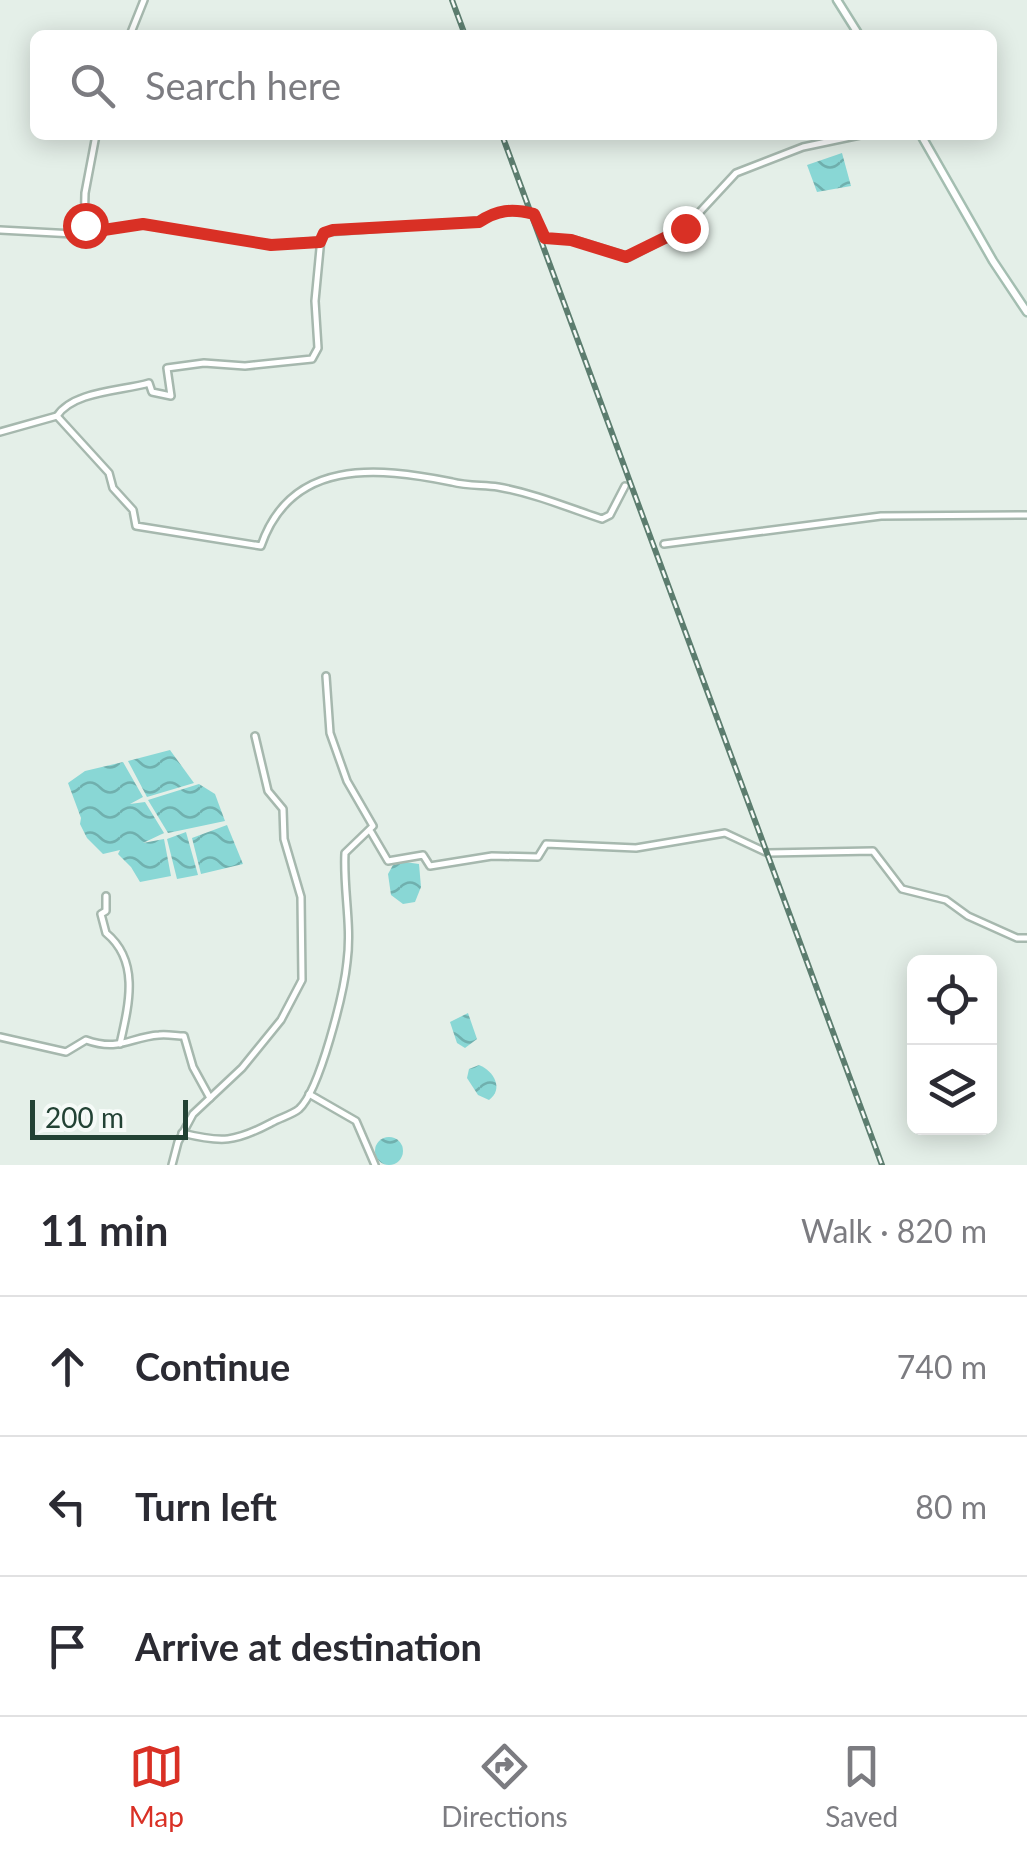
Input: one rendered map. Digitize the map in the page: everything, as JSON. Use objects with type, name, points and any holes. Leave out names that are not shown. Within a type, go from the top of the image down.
[{"type":"main road","points":[[837,0],[856,30]]},
{"type":"main road","points":[[924,140],[1027,312]]},
{"type":"street","points":[[132,30],[144,0]]},
{"type":"street","points":[[84,233],[85,192],[95,140]]},
{"type":"street","points":[[0,432],[57,416],[64,406],[78,400],[150,383],[152,392],[170,396],[167,368],[312,360],[318,348],[314,301],[324,233],[479,222],[493,212],[521,212],[534,214],[545,238],[571,240],[628,256],[685,228],[736,173],[803,146],[834,140]]},
{"type":"street","points":[[0,230],[84,233],[143,224],[271,245],[320,242]]},
{"type":"street","points":[[57,416],[109,473],[114,488],[133,510],[136,526],[262,546],[278,509],[319,482],[345,472],[405,473],[499,487],[602,519],[610,515],[625,486]]},
{"type":"street","points":[[664,544],[881,516],[1027,514]]},
{"type":"street","points":[[182,1133],[217,1141],[244,1136],[299,1109],[332,1034],[348,962],[345,853],[373,826],[347,781],[330,732],[326,676]]},
{"type":"street","points":[[172,1165],[193,1114],[242,1068],[282,1020],[302,980],[302,897],[284,839],[283,809],[268,792],[256,736]]},
{"type":"street","points":[[371,832],[388,861],[423,855],[429,866],[492,856],[538,856],[546,844],[636,848],[725,833],[768,853],[872,851],[902,889],[946,900],[968,916],[1018,938],[1027,938]]},
{"type":"street","points":[[106,896],[106,910],[102,914],[106,933],[117,940],[129,962],[120,1044]]},
{"type":"street","points":[[0,1036],[66,1052],[86,1040],[120,1044],[157,1035],[184,1036],[193,1067],[210,1098]]},
{"type":"street","points":[[308,1094],[356,1121],[375,1165]]},
{"type":"water","points":[[842,153],[851,186],[817,192],[807,165]]},
{"type":"water","points":[[170,750],[194,783],[147,797],[128,761]]},
{"type":"water","points":[[123,762],[143,797],[130,804],[145,802],[164,833],[143,843],[164,839],[171,876],[140,882],[118,854],[120,850],[103,854],[80,824],[68,783],[85,771]]},
{"type":"water","points":[[199,784],[215,794],[225,821],[168,833],[148,800]]},
{"type":"water","points":[[227,825],[243,864],[201,874],[192,838]]},
{"type":"water","points":[[186,832],[198,875],[177,879],[167,839]]},
{"type":"water","points":[[419,864],[421,887],[415,902],[403,904],[391,895],[388,874],[393,865]]},
{"type":"water","points":[[468,1013],[477,1039],[465,1048],[457,1043],[450,1022]]},
{"type":"water","points":[[479,1065],[495,1081],[496,1091],[489,1100],[478,1095],[467,1078],[469,1069]]},
{"type":"water","points":[[389,1137],[399,1141],[403,1151],[399,1161],[389,1165],[379,1161],[375,1151],[379,1141]]},
{"type":"railway","points":[[452,0],[463,30]]},
{"type":"railway","points":[[504,140],[882,1165]]},
{"type":"route","points":[[85,225],[84,233],[143,224],[271,245],[320,242],[324,233],[333,230],[479,222],[493,212],[530,212],[545,238],[571,240],[626,257],[685,228]]}]
